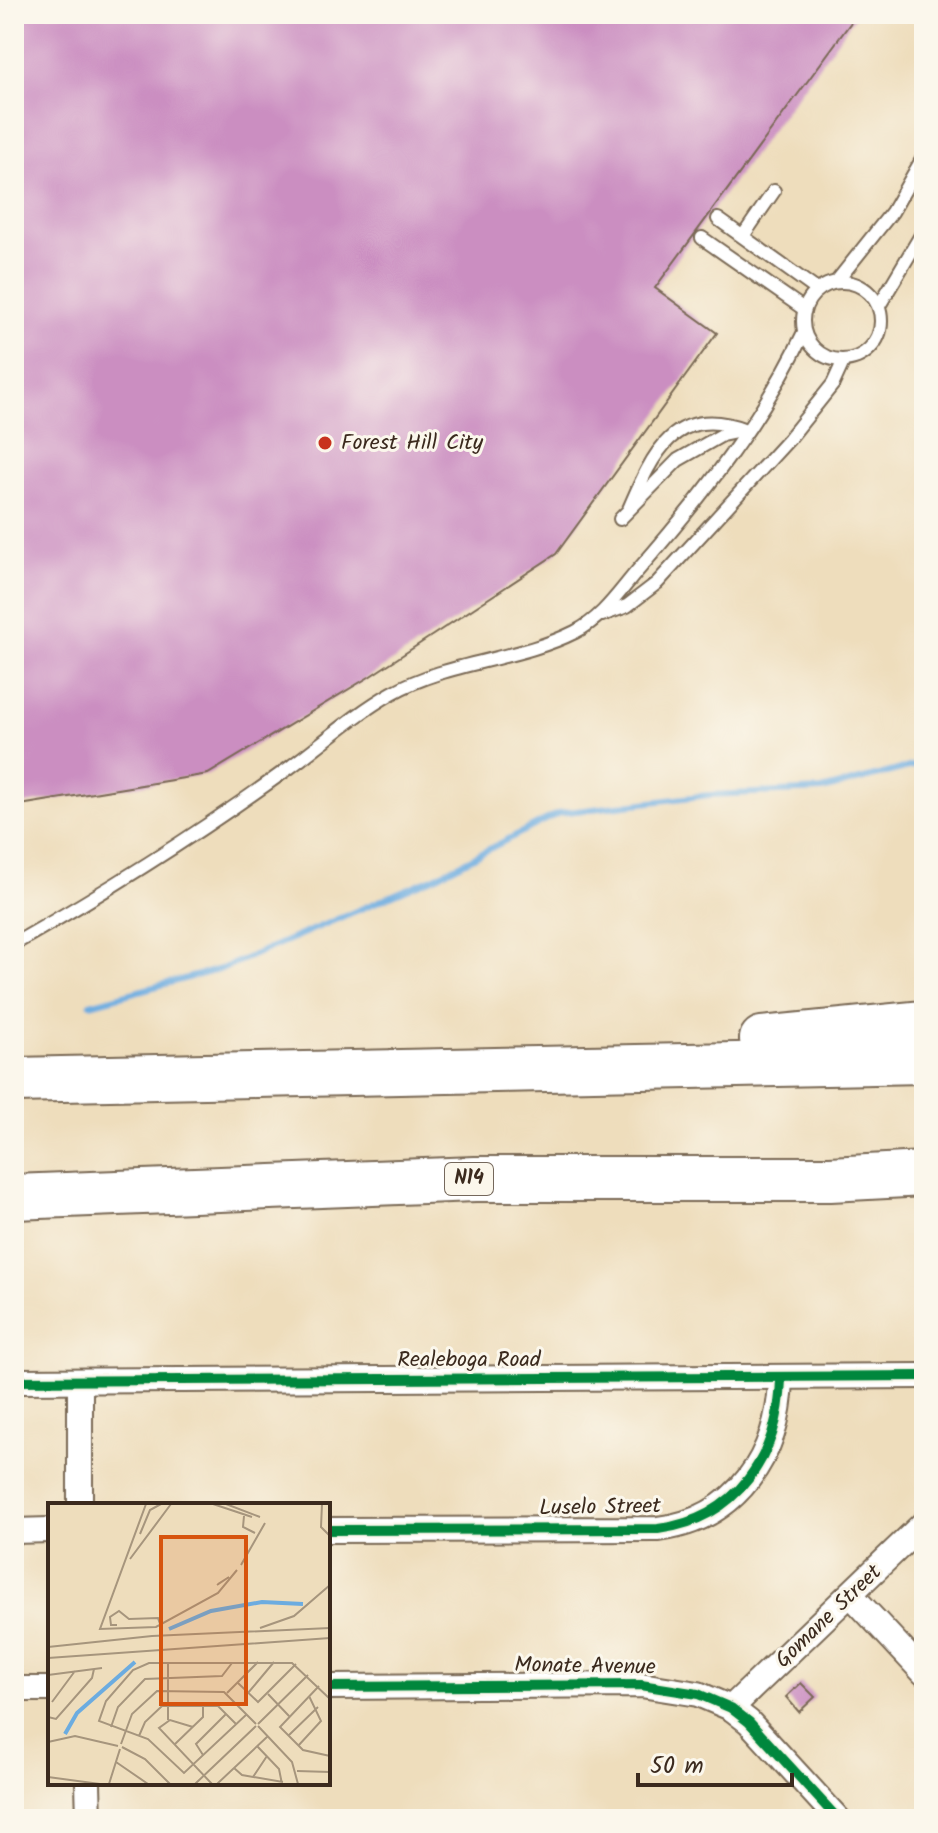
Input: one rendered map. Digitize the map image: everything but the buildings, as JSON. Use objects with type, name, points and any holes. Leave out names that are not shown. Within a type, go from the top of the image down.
[{"type":"highway","points":[[462,1068],[924,1023]]},
{"type":"highway","points":[[14,1080],[462,1068],[924,1061]]},
{"type":"highway","name":"N14","points":[[14,1197],[475,1179],[830,1179],[924,1174]]},
{"type":"highway","points":[[830,1179],[924,1194]]},
{"type":"street","name":"Realeboga Road","points":[[14,1381],[924,1376]]},
{"type":"street","name":"Luselo Street","points":[[330,1530],[658,1529],[697,1521],[732,1496],[760,1463],[777,1425],[781,1379]]},
{"type":"street","points":[[80,1381],[80,1503]]},
{"type":"street","name":"Gomane Street","points":[[731,1708],[852,1596],[924,1523]]},
{"type":"street","points":[[14,1531],[48,1530]]},
{"type":"street","points":[[852,1596],[924,1673]]},
{"type":"street","name":"Monate Avenue","points":[[330,1687],[641,1685],[698,1694],[731,1708],[749,1722],[838,1819]]},
{"type":"street","points":[[14,1689],[48,1689]]},
{"type":"street","points":[[88,1785],[89,1819]]},
{"type":"lane","points":[[601,615],[666,541],[746,430],[789,363],[804,332],[804,309],[817,290],[837,281],[892,212],[924,156]]},
{"type":"lane","points":[[743,236],[774,191]]},
{"type":"lane","points":[[718,219],[817,290]]},
{"type":"lane","points":[[879,306],[924,230]]},
{"type":"lane","points":[[702,238],[804,309]]},
{"type":"lane","points":[[804,332],[819,353],[844,360],[864,353],[878,337],[879,306],[867,290],[837,281]]},
{"type":"lane","points":[[14,944],[101,894],[289,768],[392,693],[477,661],[564,637],[601,615],[627,606],[657,583],[756,470],[789,439],[833,384],[844,360]]},
{"type":"lane","points":[[693,422],[733,425],[746,430],[722,435],[678,460],[624,514],[645,471],[673,433],[693,422]]},
{"type":"lane","points":[[415,683],[430,666]]},
{"type":"waterway","points":[[90,1004],[221,969],[435,877],[559,813],[709,795],[822,790],[924,763]]},
{"type":"cycle path","points":[[14,1381],[924,1376]]},
{"type":"cycle path","points":[[330,1530],[658,1529],[686,1523],[710,1512],[731,1497],[748,1479],[772,1433],[781,1379]]},
{"type":"cycle path","points":[[330,1687],[641,1685],[698,1694],[731,1708],[749,1722],[838,1819]]},
{"type":"place","name":"Forest Hill City","points":[[325,443]]}]
